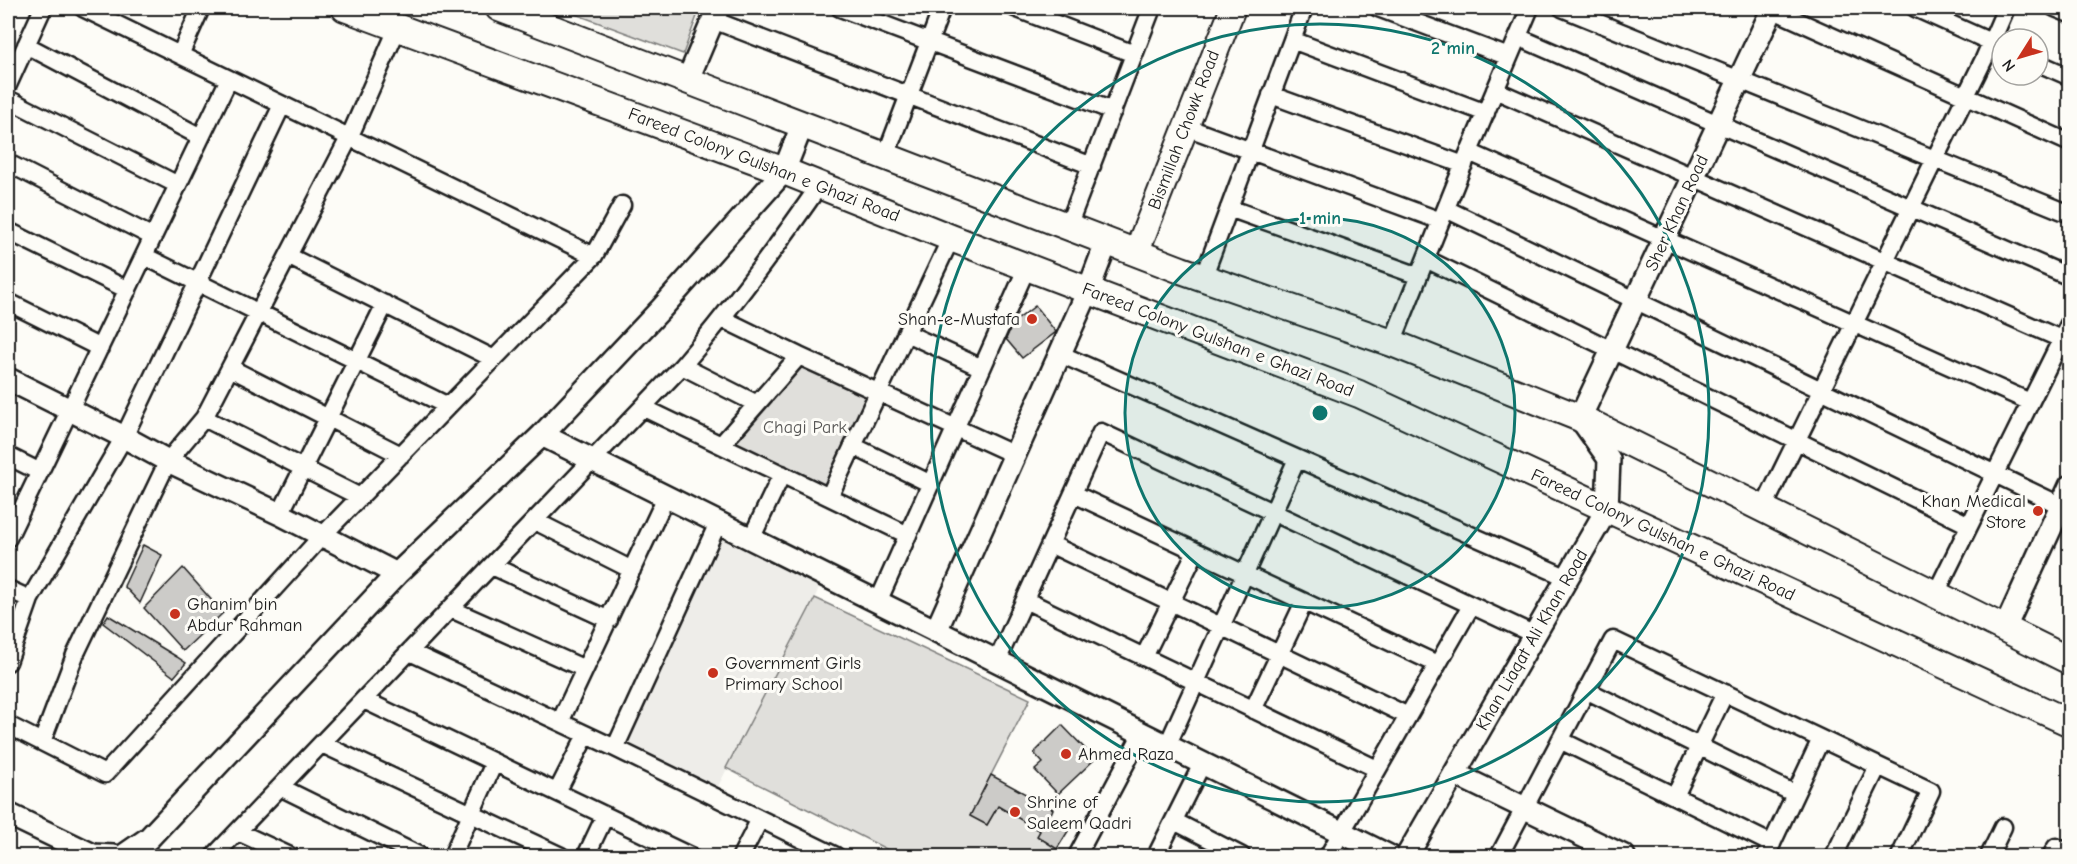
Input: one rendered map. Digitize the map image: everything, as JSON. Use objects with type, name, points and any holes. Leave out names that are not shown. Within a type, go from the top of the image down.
[{"type":"main road","name":"Fareed Colony Gulshan e Ghazi Road","points":[[345,8],[784,171],[951,238],[1359,394],[2070,723]]},
{"type":"main road","points":[[499,8],[1136,253],[1392,343],[1580,418],[2070,661]]},
{"type":"main road","name":"Bismillah Chowk Road","points":[[1136,253],[1233,8]]},
{"type":"street","points":[[8,85],[43,8]]},
{"type":"street","points":[[83,8],[594,256]]},
{"type":"street","points":[[180,55],[201,8]]},
{"type":"street","points":[[840,8],[1113,111]]},
{"type":"street","points":[[886,155],[942,8]]},
{"type":"street","points":[[1015,8],[1134,54]]},
{"type":"street","points":[[1068,226],[1152,8]]},
{"type":"street","points":[[1203,278],[1304,8]]},
{"type":"street","points":[[1378,8],[1509,57]]},
{"type":"street","points":[[1392,343],[1530,8]]},
{"type":"street","points":[[1562,8],[2070,214]]},
{"type":"street","points":[[1771,8],[2070,143]]},
{"type":"street","name":"Sher Khan Road","points":[[1580,418],[1771,8]]},
{"type":"street","points":[[1915,8],[1990,41]]},
{"type":"street","points":[[2001,27],[2006,8]]},
{"type":"street","points":[[2055,8],[2070,14]]},
{"type":"street","points":[[688,79],[716,14],[909,96],[1092,166]]},
{"type":"street","points":[[42,742],[75,655],[168,461],[204,418],[349,138],[398,27]]},
{"type":"street","points":[[1518,37],[2070,277]]},
{"type":"street","points":[[1292,39],[1486,112]]},
{"type":"street","points":[[26,45],[201,137]]},
{"type":"street","points":[[1763,509],[1966,96],[1990,56]]},
{"type":"street","points":[[2050,68],[2070,77]]},
{"type":"street","points":[[9,531],[40,472],[229,79]]},
{"type":"street","points":[[1495,90],[2061,339]]},
{"type":"street","points":[[1272,95],[1466,159],[1664,239],[2030,402]]},
{"type":"street","points":[[8,99],[178,185]]},
{"type":"street","points":[[8,662],[30,599],[124,437],[282,105]]},
{"type":"street","points":[[123,856],[149,838],[397,574],[542,435],[661,309],[784,171],[803,123]]},
{"type":"street","points":[[1186,127],[1250,151],[1443,215],[1636,300],[2065,508]]},
{"type":"street","points":[[8,163],[153,237]]},
{"type":"street","points":[[214,856],[682,366],[723,319],[770,257],[819,186]]},
{"type":"street","points":[[8,725],[105,774],[322,536],[594,256],[622,204]]},
{"type":"street","points":[[1229,208],[1419,276]]},
{"type":"street","points":[[8,231],[128,290]]},
{"type":"street","points":[[829,497],[951,238]]},
{"type":"street","points":[[936,631],[1088,291],[1107,241]]},
{"type":"street","points":[[144,256],[448,406]]},
{"type":"street","points":[[288,256],[494,359]]},
{"type":"street","points":[[1426,259],[1969,525]]},
{"type":"street","points":[[878,602],[1027,267]]},
{"type":"street","points":[[8,302],[100,348]]},
{"type":"street","points":[[280,514],[385,304]]},
{"type":"street","points":[[723,319],[1015,455]]},
{"type":"street","points":[[1935,595],[2070,322]]},
{"type":"street","points":[[906,333],[982,368]]},
{"type":"street","points":[[1060,354],[1568,578]]},
{"type":"street","points":[[721,445],[799,356]]},
{"type":"street","points":[[682,366],[757,404]]},
{"type":"street","points":[[230,368],[401,455]]},
{"type":"street","points":[[8,379],[397,574]]},
{"type":"street","points":[[644,408],[908,535]]},
{"type":"street","points":[[204,418],[360,497]]},
{"type":"street","name":"Khan Liaqat Ali Khan Road","points":[[1407,856],[1607,509],[1609,459],[1580,418]]},
{"type":"street","points":[[997,661],[1101,432],[1535,635]]},
{"type":"street","points":[[542,435],[1389,856]]},
{"type":"street","points":[[853,446],[931,484]]},
{"type":"street","points":[[8,456],[40,472]]},
{"type":"street","points":[[1167,746],[1298,459]]},
{"type":"street","points":[[751,539],[782,474]]},
{"type":"street","points":[[2004,630],[2065,508],[2070,486]]},
{"type":"street","points":[[1074,494],[1437,664]]},
{"type":"street","points":[[560,723],[666,497]]},
{"type":"street","points":[[536,521],[632,570]]},
{"type":"street","points":[[615,748],[718,523]]},
{"type":"street","points":[[1050,544],[1408,716]]},
{"type":"street","points":[[1144,657],[1196,551]]},
{"type":"street","points":[[492,566],[609,620]]},
{"type":"street","points":[[8,589],[30,599]]},
{"type":"street","points":[[1025,600],[1377,769]]},
{"type":"street","points":[[1253,710],[1304,602]]},
{"type":"street","points":[[1328,856],[1471,606]]},
{"type":"street","points":[[451,609],[585,669]]},
{"type":"street","points":[[1499,856],[1613,640],[1930,791],[1900,856]]},
{"type":"street","points":[[410,652],[615,748],[829,855]]},
{"type":"street","points":[[1586,690],[1795,794]]},
{"type":"street","points":[[1675,796],[1725,693]]},
{"type":"street","points":[[364,700],[690,856]]},
{"type":"street","points":[[1077,856],[1142,734]]},
{"type":"street","points":[[557,792],[586,735]]},
{"type":"street","points":[[1560,740],[1675,796],[1769,850],[1821,739]]},
{"type":"street","points":[[322,744],[561,856]]},
{"type":"street","points":[[452,856],[495,763]]},
{"type":"street","points":[[1156,856],[1202,764]]},
{"type":"street","points":[[1834,856],[1878,766]]},
{"type":"street","points":[[1455,774],[1612,854]]},
{"type":"street","points":[[280,787],[420,856]]},
{"type":"street","points":[[8,814],[93,855],[114,856]]},
{"type":"street","points":[[586,856],[605,816]]},
{"type":"street","points":[[741,856],[760,819]]},
{"type":"street","points":[[1174,821],[1242,856]]},
{"type":"street","points":[[1989,856],[2003,827]]},
{"type":"street","points":[[238,832],[290,856]]},
{"type":"street","points":[[2051,856],[2056,847],[2070,853]]},
{"type":"shaded area","name":"Government Girls Primary School","points":[[718,523],[823,575],[815,598],[713,796],[615,748]]},
{"type":"green space","points":[[559,8],[700,8],[683,54]]},
{"type":"green space","name":"Chagi Park","points":[[799,356],[878,392],[829,497],[721,445]]},
{"type":"green space","points":[[815,598],[1030,699],[970,816],[987,825],[998,806],[1040,831],[1038,837],[1057,849],[1053,856],[900,856],[726,768]]},
{"type":"building","name":"Shan-e-Mustafa","points":[[1035,306],[1056,332],[1022,358],[1006,339],[1013,323]]},
{"type":"building","points":[[143,545],[162,555],[140,603],[124,586]]},
{"type":"building","points":[[183,568],[223,613],[183,651],[144,608]]},
{"type":"building","points":[[108,615],[186,663],[174,677],[103,623]]},
{"type":"building","points":[[1062,725],[1095,759],[1058,794],[1035,770],[1043,763],[1034,753]]},
{"type":"building","points":[[991,775],[1053,809],[1050,816],[1070,828],[1057,849],[1037,836],[1040,831],[998,806],[987,825],[970,816]]},
{"type":"place","name":"Shan-e-Mustafa","points":[[1032,319]]},
{"type":"place","name":"Khan Medical Store","points":[[2038,511]]},
{"type":"place","name":"Ghanim bin Abdur Rahman","points":[[175,614]]},
{"type":"place","name":"Government Girls Primary School","points":[[713,673]]},
{"type":"place","name":"Ahmed Raza","points":[[1066,754]]},
{"type":"place","name":"Shrine of Saleem Qadri","points":[[1015,812]]}]
